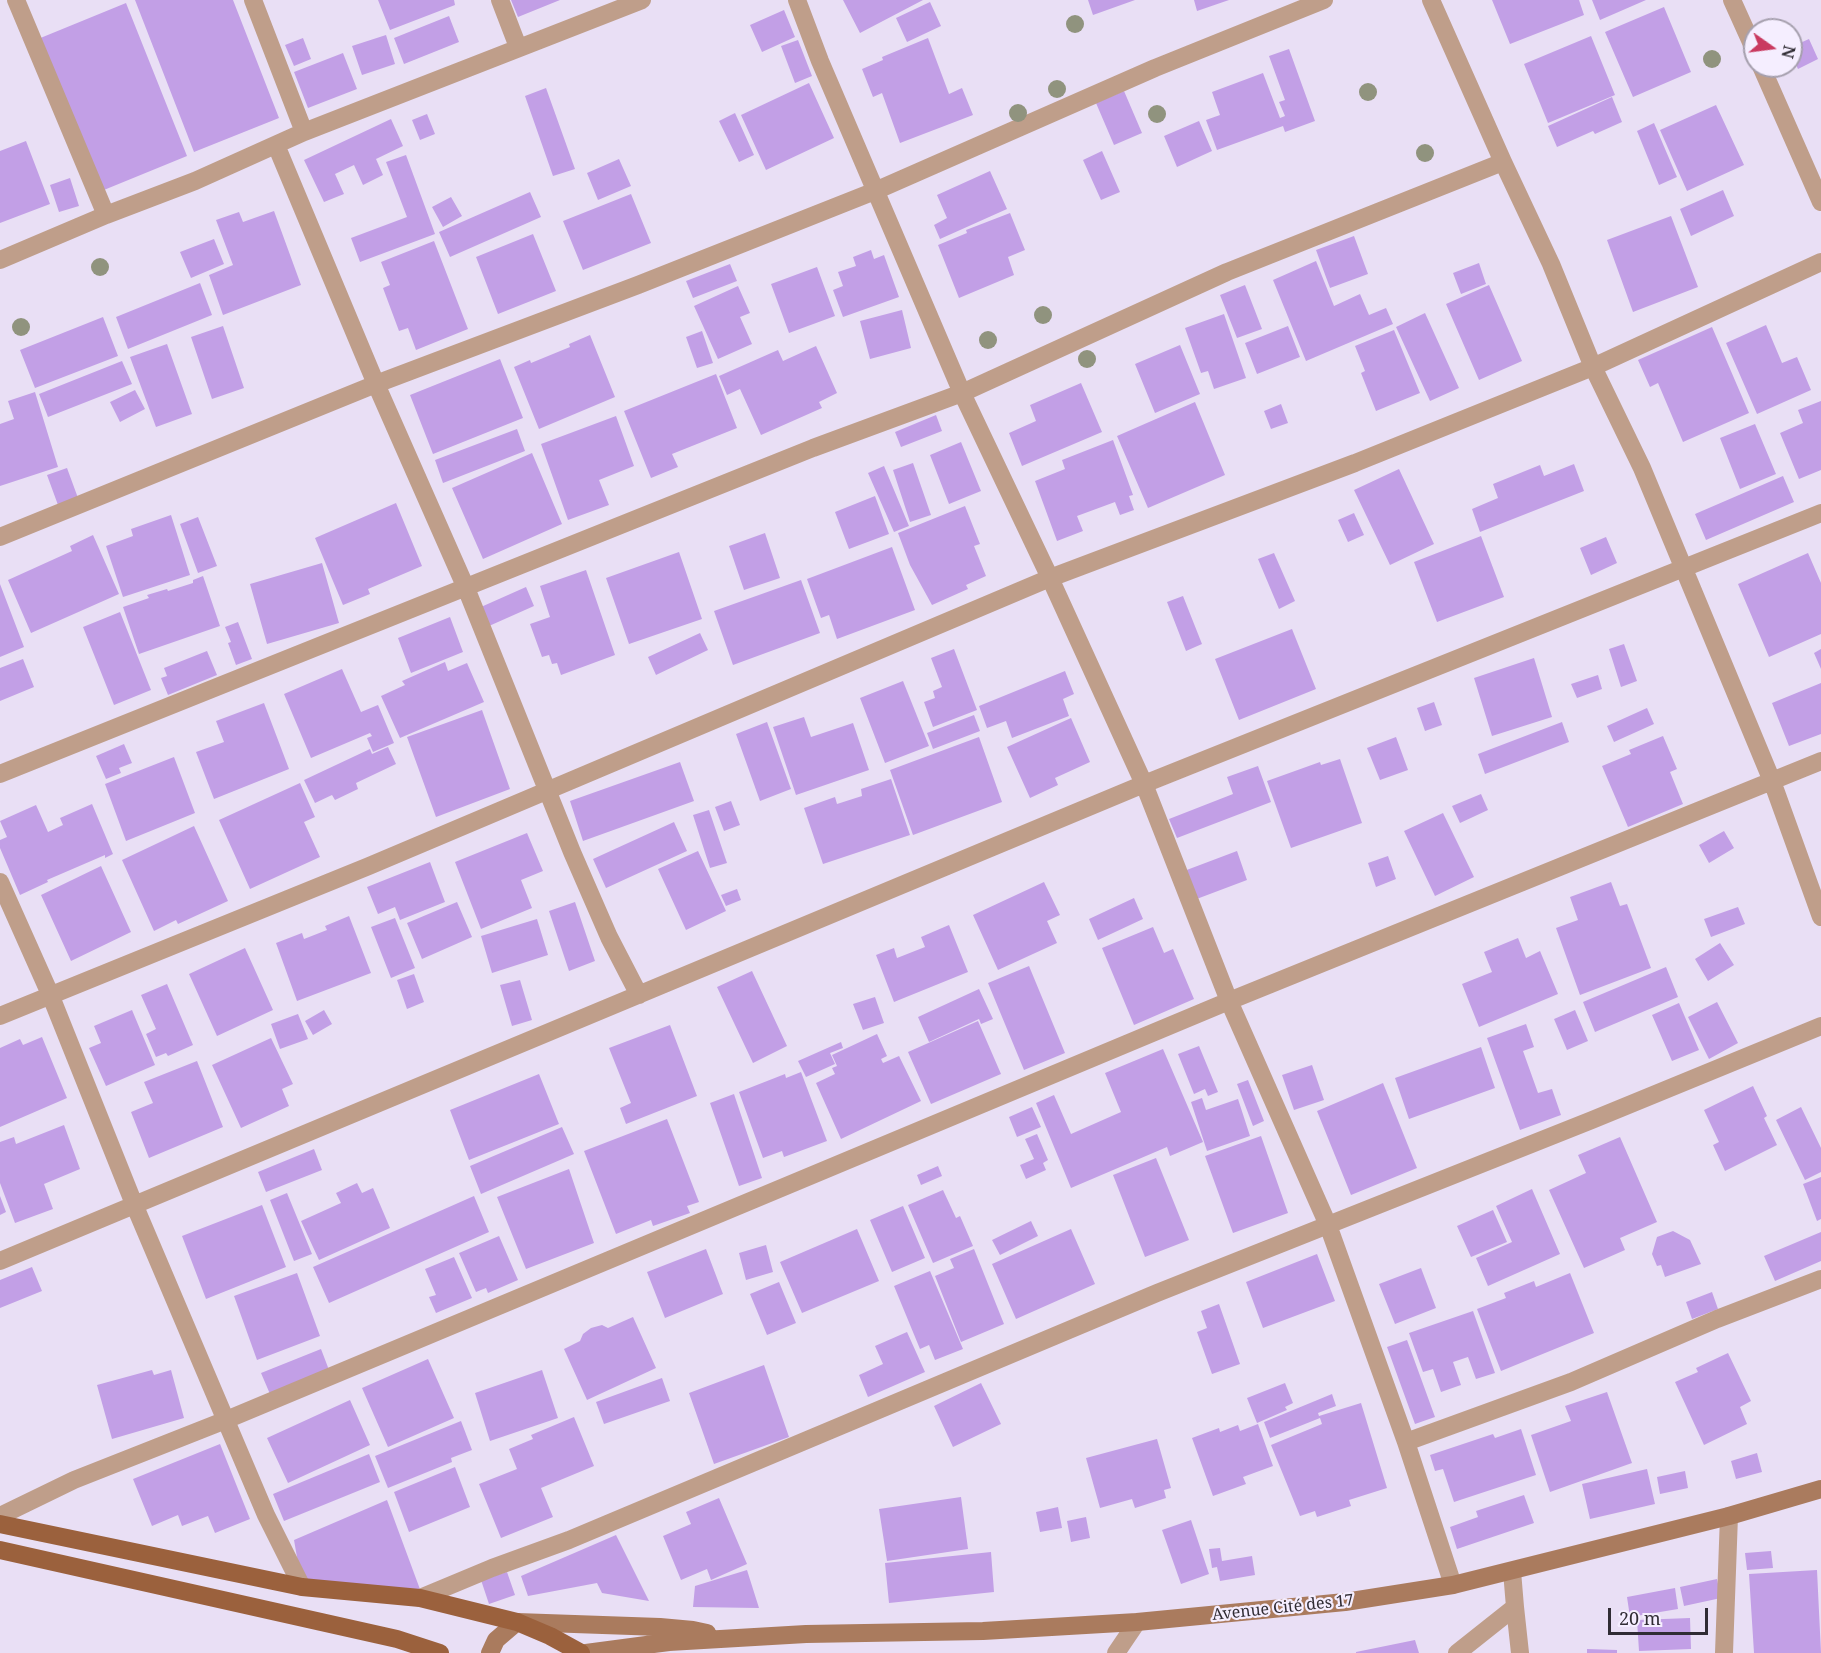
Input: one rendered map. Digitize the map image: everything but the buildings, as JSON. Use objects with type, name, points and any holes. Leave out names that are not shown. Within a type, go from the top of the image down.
[{"type":"main road","points":[[0,1524],[302,1587],[420,1598],[517,1622],[581,1653]]},
{"type":"main road","points":[[0,1550],[397,1639],[440,1653]]},
{"type":"street","points":[[16,0],[106,215]]},
{"type":"street","points":[[252,0],[304,132]]},
{"type":"street","points":[[500,0],[518,47]]},
{"type":"street","points":[[0,260],[106,215],[195,181],[304,132],[642,0]]},
{"type":"street","points":[[797,0],[820,61],[962,393],[1144,784],[1229,1001],[1328,1225],[1407,1442],[1452,1585]]},
{"type":"street","points":[[0,537],[376,384],[638,285],[875,191],[1155,68],[1324,0]]},
{"type":"street","points":[[1431,0],[1551,264],[1593,367],[1642,468],[1772,781],[1821,917]]},
{"type":"street","points":[[1732,0],[1743,24]]},
{"type":"street","points":[[1766,78],[1821,202]]},
{"type":"street","points":[[276,145],[376,384],[466,588],[609,937],[639,995]]},
{"type":"street","points":[[0,774],[813,448],[962,393],[1227,272],[1503,162]]},
{"type":"street","points":[[0,1016],[369,866],[1050,578],[1355,463],[1593,367],[1821,262]]},
{"type":"street","points":[[0,1261],[1144,784],[1821,513]]},
{"type":"street","points":[[0,1516],[74,1480],[226,1420],[1229,1001],[1821,762]]},
{"type":"street","points":[[0,882],[50,994],[134,1204],[266,1515],[302,1587]]},
{"type":"street","points":[[420,1598],[492,1568],[569,1540],[1135,1302],[1821,1026]]},
{"type":"street","points":[[1407,1442],[1571,1382],[1717,1319],[1821,1279]]},
{"type":"street","name":"Avenue Cité des 17","points":[[586,1653],[669,1642],[806,1634],[983,1631],[1137,1622],[1345,1602],[1452,1585],[1512,1571],[1729,1516],[1821,1489]]},
{"type":"street","points":[[1724,1653],[1729,1516]]},
{"type":"street","points":[[1512,1571],[1520,1653]]},
{"type":"street","points":[[1457,1653],[1515,1607]]},
{"type":"street","points":[[490,1653],[496,1640],[517,1622],[660,1627],[693,1630],[732,1639]]},
{"type":"street","points":[[1116,1653],[1137,1622]]}]
